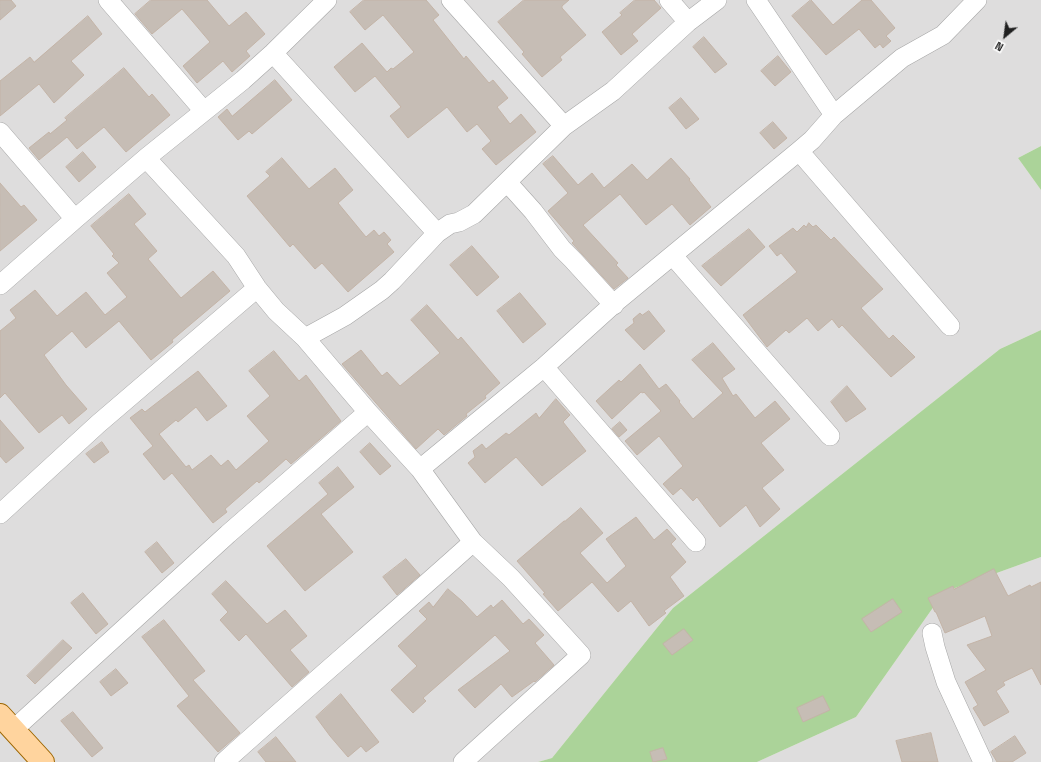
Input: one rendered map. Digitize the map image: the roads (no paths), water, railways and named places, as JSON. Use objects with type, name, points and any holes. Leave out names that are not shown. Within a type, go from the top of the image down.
[{"type":"main road","points":[[4,727],[23,762]]},
{"type":"main road","points":[[4,727],[43,762]]},
{"type":"street","points":[[108,0],[204,111]]},
{"type":"street","points":[[0,285],[74,219],[146,158],[243,80],[273,53],[326,0]]},
{"type":"street","points":[[451,0],[564,126]]},
{"type":"street","points":[[669,0],[688,22]]},
{"type":"street","points":[[304,338],[345,316],[382,290],[437,233],[450,224],[459,222],[474,214],[564,126],[612,91],[688,22],[717,0]]},
{"type":"street","points":[[756,0],[834,115]]},
{"type":"street","points":[[420,469],[544,367],[614,305],[812,140],[834,115],[902,58],[943,35],[977,0]]},
{"type":"street","points":[[273,53],[437,233]]},
{"type":"street","points":[[0,132],[74,219]]},
{"type":"street","points":[[799,151],[950,326]]},
{"type":"street","points":[[146,158],[236,256],[257,288],[276,310],[304,338],[420,469],[473,542],[511,578],[582,655],[463,762]]},
{"type":"street","points":[[507,182],[562,249],[614,305]]},
{"type":"street","points":[[673,256],[830,436]]},
{"type":"street","points":[[0,514],[98,424],[257,288]]},
{"type":"street","points":[[544,367],[696,542]]},
{"type":"street","points":[[4,727],[368,412]]},
{"type":"street","points":[[224,762],[473,542]]},
{"type":"street","points":[[932,633],[946,682],[983,762]]}]
